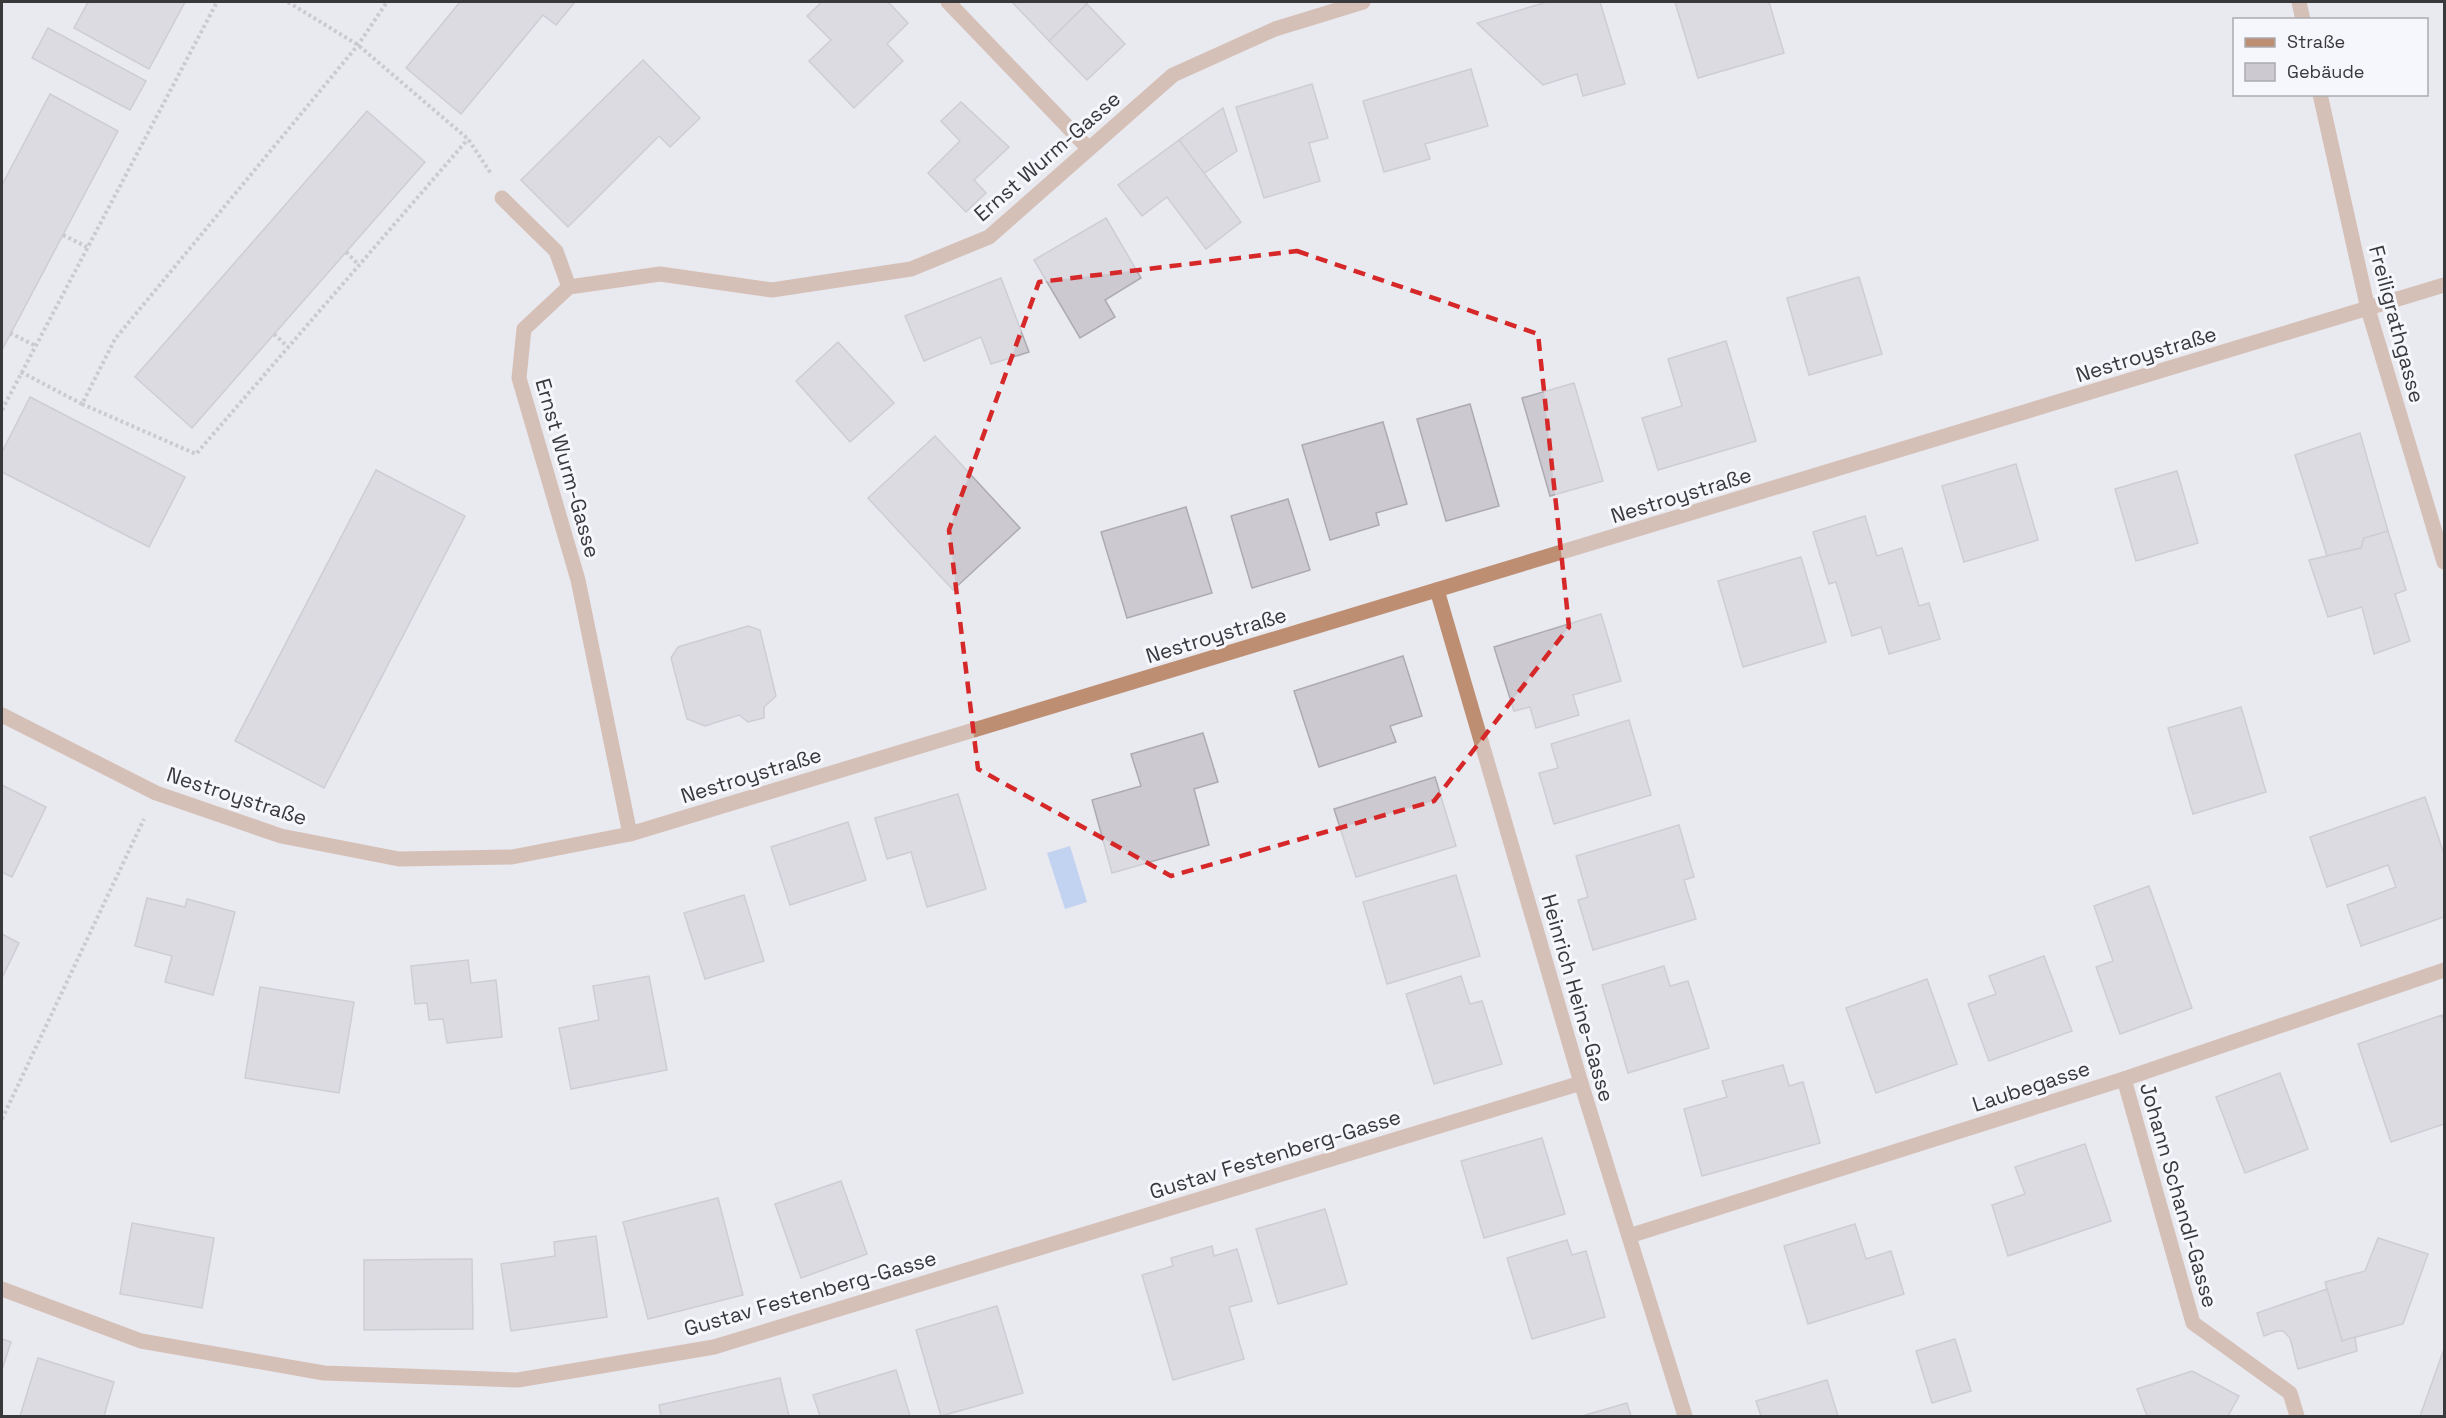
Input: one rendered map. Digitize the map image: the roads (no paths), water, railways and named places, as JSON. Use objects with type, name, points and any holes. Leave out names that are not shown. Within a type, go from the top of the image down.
[{"type":"street","points":[[948,2],[1089,148]]},
{"type":"street","name":"Ernst Wurm-Gasse","points":[[630,834],[578,580],[519,378],[524,329],[569,287],[660,274],[772,290],[911,269],[989,237],[1173,75],[1275,29],[1363,2]]},
{"type":"street","points":[[2299,2],[2303,18]]},
{"type":"street","name":"Freiligrathgasse","points":[[2320,96],[2368,309],[2445,562]]},
{"type":"street","points":[[502,198],[556,251],[569,287]]},
{"type":"street","name":"Nestroystraße","points":[[2,715],[156,793],[281,836],[399,859],[512,857],[630,834],[2445,285]]},
{"type":"street","name":"Heinrich Heine-Gasse","points":[[1437,590],[1581,1083],[1685,1416]]},
{"type":"street","name":"Laubegasse","points":[[1629,1236],[2124,1079],[2445,969]]},
{"type":"street","name":"Johann Schandl-Gasse","points":[[2124,1079],[2193,1323],[2290,1393],[2297,1416]]},
{"type":"street","name":"Gustav Festenberg-Gasse","points":[[2,1289],[141,1341],[324,1374],[518,1380],[714,1347],[1581,1083]]},
{"type":"water","points":[[1070,846],[1087,902],[1065,909],[1047,853]]}]
